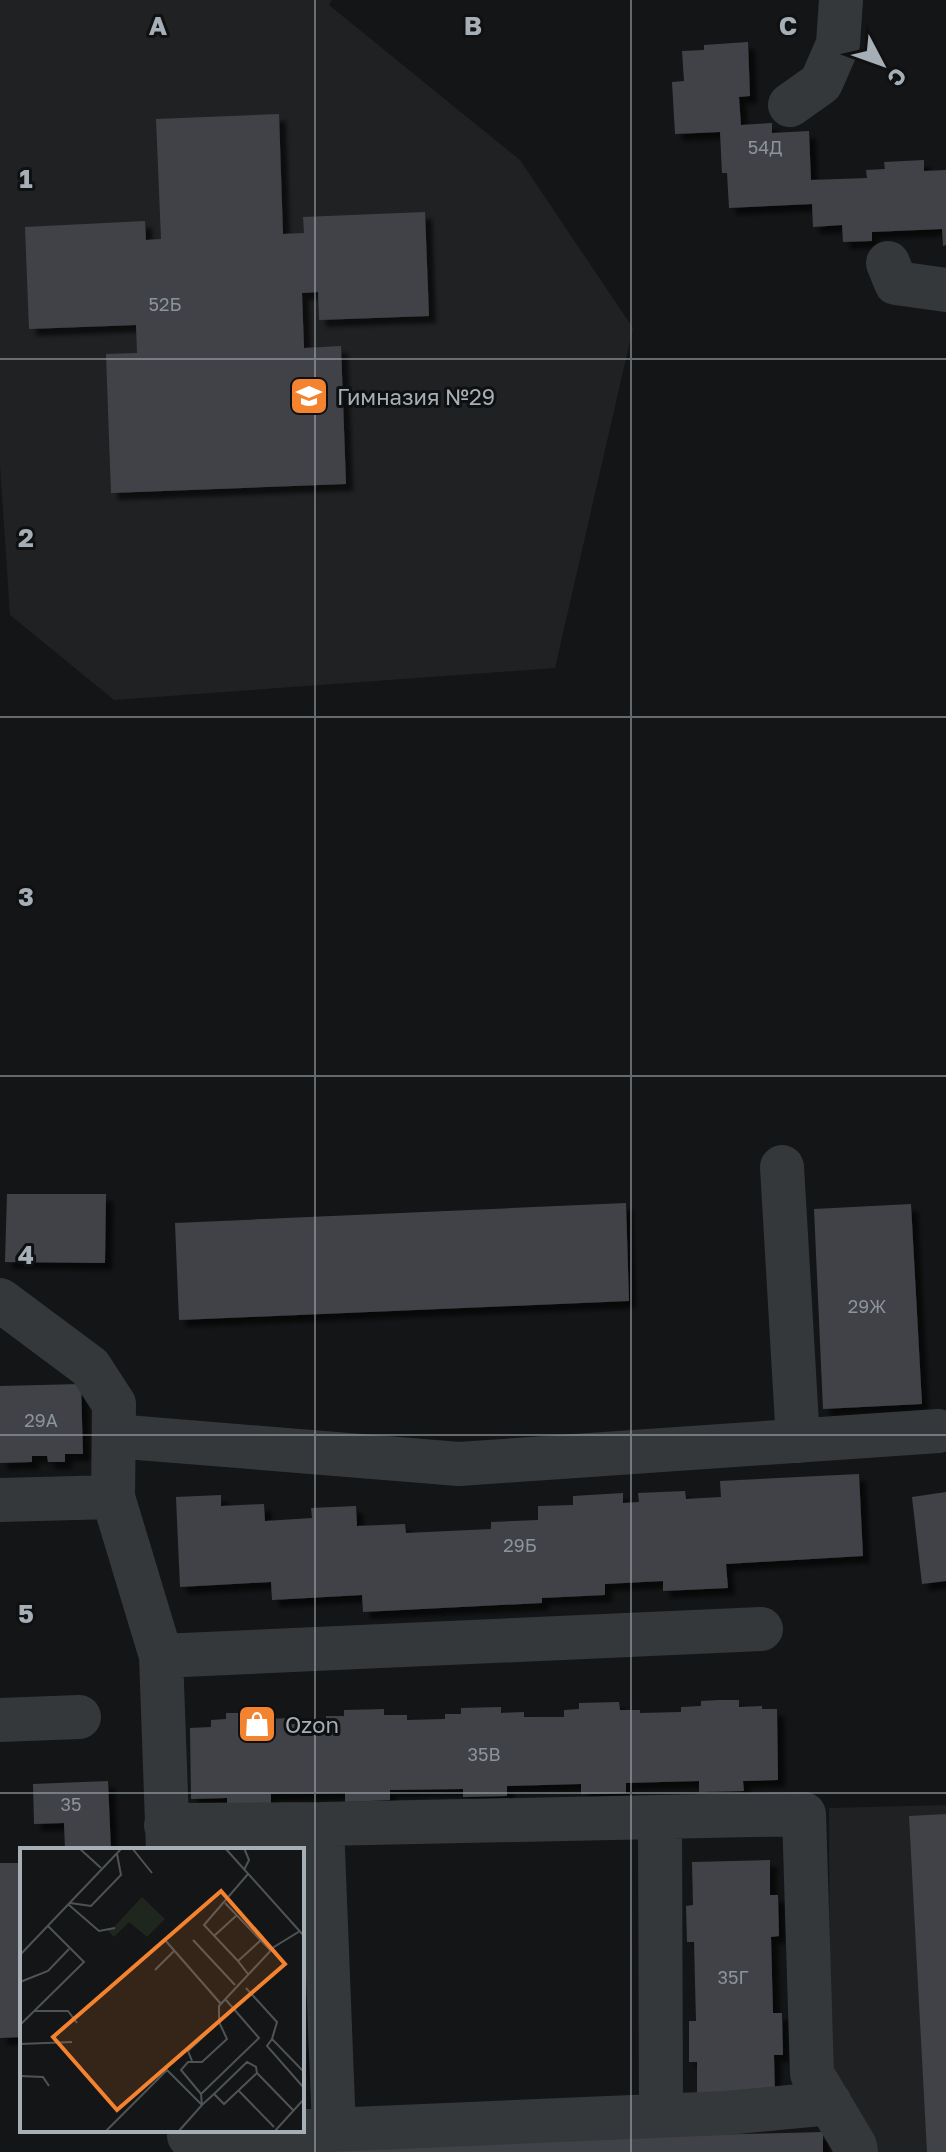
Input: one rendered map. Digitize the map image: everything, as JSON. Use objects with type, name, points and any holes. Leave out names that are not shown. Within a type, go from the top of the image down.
[{"type":"lane","points":[[790,105],[821,83],[838,44],[841,0]]},
{"type":"lane","points":[[888,263],[896,283],[946,290]]},
{"type":"lane","points":[[782,1167],[798,1441]]},
{"type":"lane","points":[[0,1300],[90,1367],[114,1404],[113,1497],[161,1656],[167,1838],[322,1824],[804,1814],[812,2074],[856,2152]]},
{"type":"lane","points":[[114,1436],[459,1464],[938,1431]]},
{"type":"lane","points":[[0,1500],[113,1497]]},
{"type":"lane","points":[[161,1656],[761,1629]]},
{"type":"lane","points":[[0,1720],[79,1717]]},
{"type":"lane","points":[[660,1817],[661,2115]]},
{"type":"lane","points":[[322,1824],[334,2130]]},
{"type":"lane","points":[[304,2132],[726,2113],[830,2103]]},
{"type":"lane","points":[[189,2139],[302,2132]]},
{"type":"shaded area","name":"Гимназия №29","points":[[0,0],[332,0],[329,5],[520,160],[633,328],[555,668],[114,700],[10,615],[0,465]]},
{"type":"shaded area","points":[[946,1805],[946,2152],[856,2152],[830,2103],[829,1808]]},
{"type":"building","points":[[748,42],[750,96],[739,97],[741,125],[772,123],[772,133],[809,131],[811,180],[867,178],[866,170],[885,169],[884,162],[924,160],[924,171],[946,170],[946,245],[943,246],[942,229],[872,232],[872,241],[843,242],[842,225],[813,227],[812,204],[729,208],[727,173],[722,173],[720,132],[675,134],[672,82],[684,81],[682,51],[704,50],[704,45]]},
{"type":"building","points":[[279,114],[283,234],[304,233],[303,217],[425,212],[429,316],[319,320],[318,292],[302,293],[304,348],[341,346],[346,484],[111,493],[106,354],[137,353],[136,325],[29,329],[25,227],[145,221],[146,240],[161,239],[156,119]]},
{"type":"building","points":[[7,1194],[106,1194],[105,1263],[5,1262]]},
{"type":"building","points":[[626,1203],[629,1301],[179,1320],[175,1223]]},
{"type":"building","points":[[911,1204],[922,1404],[823,1409],[814,1209]]},
{"type":"building","points":[[81,1384],[83,1454],[65,1454],[65,1462],[48,1462],[47,1456],[32,1456],[32,1462],[0,1463],[0,1386]]},
{"type":"building","points":[[859,1474],[863,1556],[726,1564],[728,1588],[663,1591],[663,1581],[605,1584],[605,1595],[542,1598],[542,1603],[363,1612],[362,1595],[272,1600],[271,1582],[180,1587],[176,1497],[221,1495],[221,1506],[264,1504],[265,1521],[312,1518],[311,1508],[356,1506],[357,1526],[405,1524],[406,1533],[491,1529],[491,1522],[538,1520],[538,1506],[573,1505],[573,1496],[623,1493],[623,1503],[639,1502],[638,1493],[685,1491],[686,1499],[721,1497],[720,1481]]},
{"type":"building","points":[[946,1492],[946,1581],[922,1584],[912,1497]]},
{"type":"building","points":[[739,1700],[739,1707],[777,1709],[778,1780],[743,1781],[744,1791],[699,1792],[699,1781],[626,1783],[626,1793],[581,1794],[581,1784],[507,1786],[507,1796],[463,1797],[463,1789],[390,1790],[390,1800],[345,1802],[345,1793],[271,1794],[271,1806],[227,1807],[227,1798],[191,1799],[190,1728],[211,1727],[211,1720],[226,1719],[226,1713],[267,1713],[267,1719],[289,1718],[289,1724],[326,1724],[326,1716],[344,1716],[344,1710],[384,1709],[384,1715],[407,1715],[407,1720],[445,1719],[445,1714],[461,1714],[461,1708],[501,1707],[501,1713],[524,1712],[524,1717],[564,1717],[564,1710],[579,1709],[579,1703],[619,1702],[620,1710],[640,1710],[640,1713],[681,1712],[681,1707],[701,1706],[701,1701]]},
{"type":"building","points":[[108,1781],[111,1848],[65,1848],[64,1823],[34,1824],[33,1784]]},
{"type":"building","points":[[946,1814],[946,2152],[927,2152],[909,1816]]},
{"type":"building","points":[[770,1860],[770,1895],[778,1895],[779,1936],[771,1937],[773,2013],[782,2013],[783,2055],[774,2055],[775,2094],[697,2096],[697,2062],[689,2062],[689,2021],[696,2021],[694,1942],[687,1942],[686,1906],[693,1905],[692,1862]]},
{"type":"building","points":[[0,1863],[18,1863],[20,2037],[0,2038]]},
{"type":"building","points":[[304,2041],[305,2041],[304,2074]]},
{"type":"building","points":[[823,2132],[823,2152],[232,2152],[232,2147]]},
{"type":"place","name":"Гимназия №29","points":[[309,396]]},
{"type":"place","name":"Ozon","points":[[257,1724]]}]
